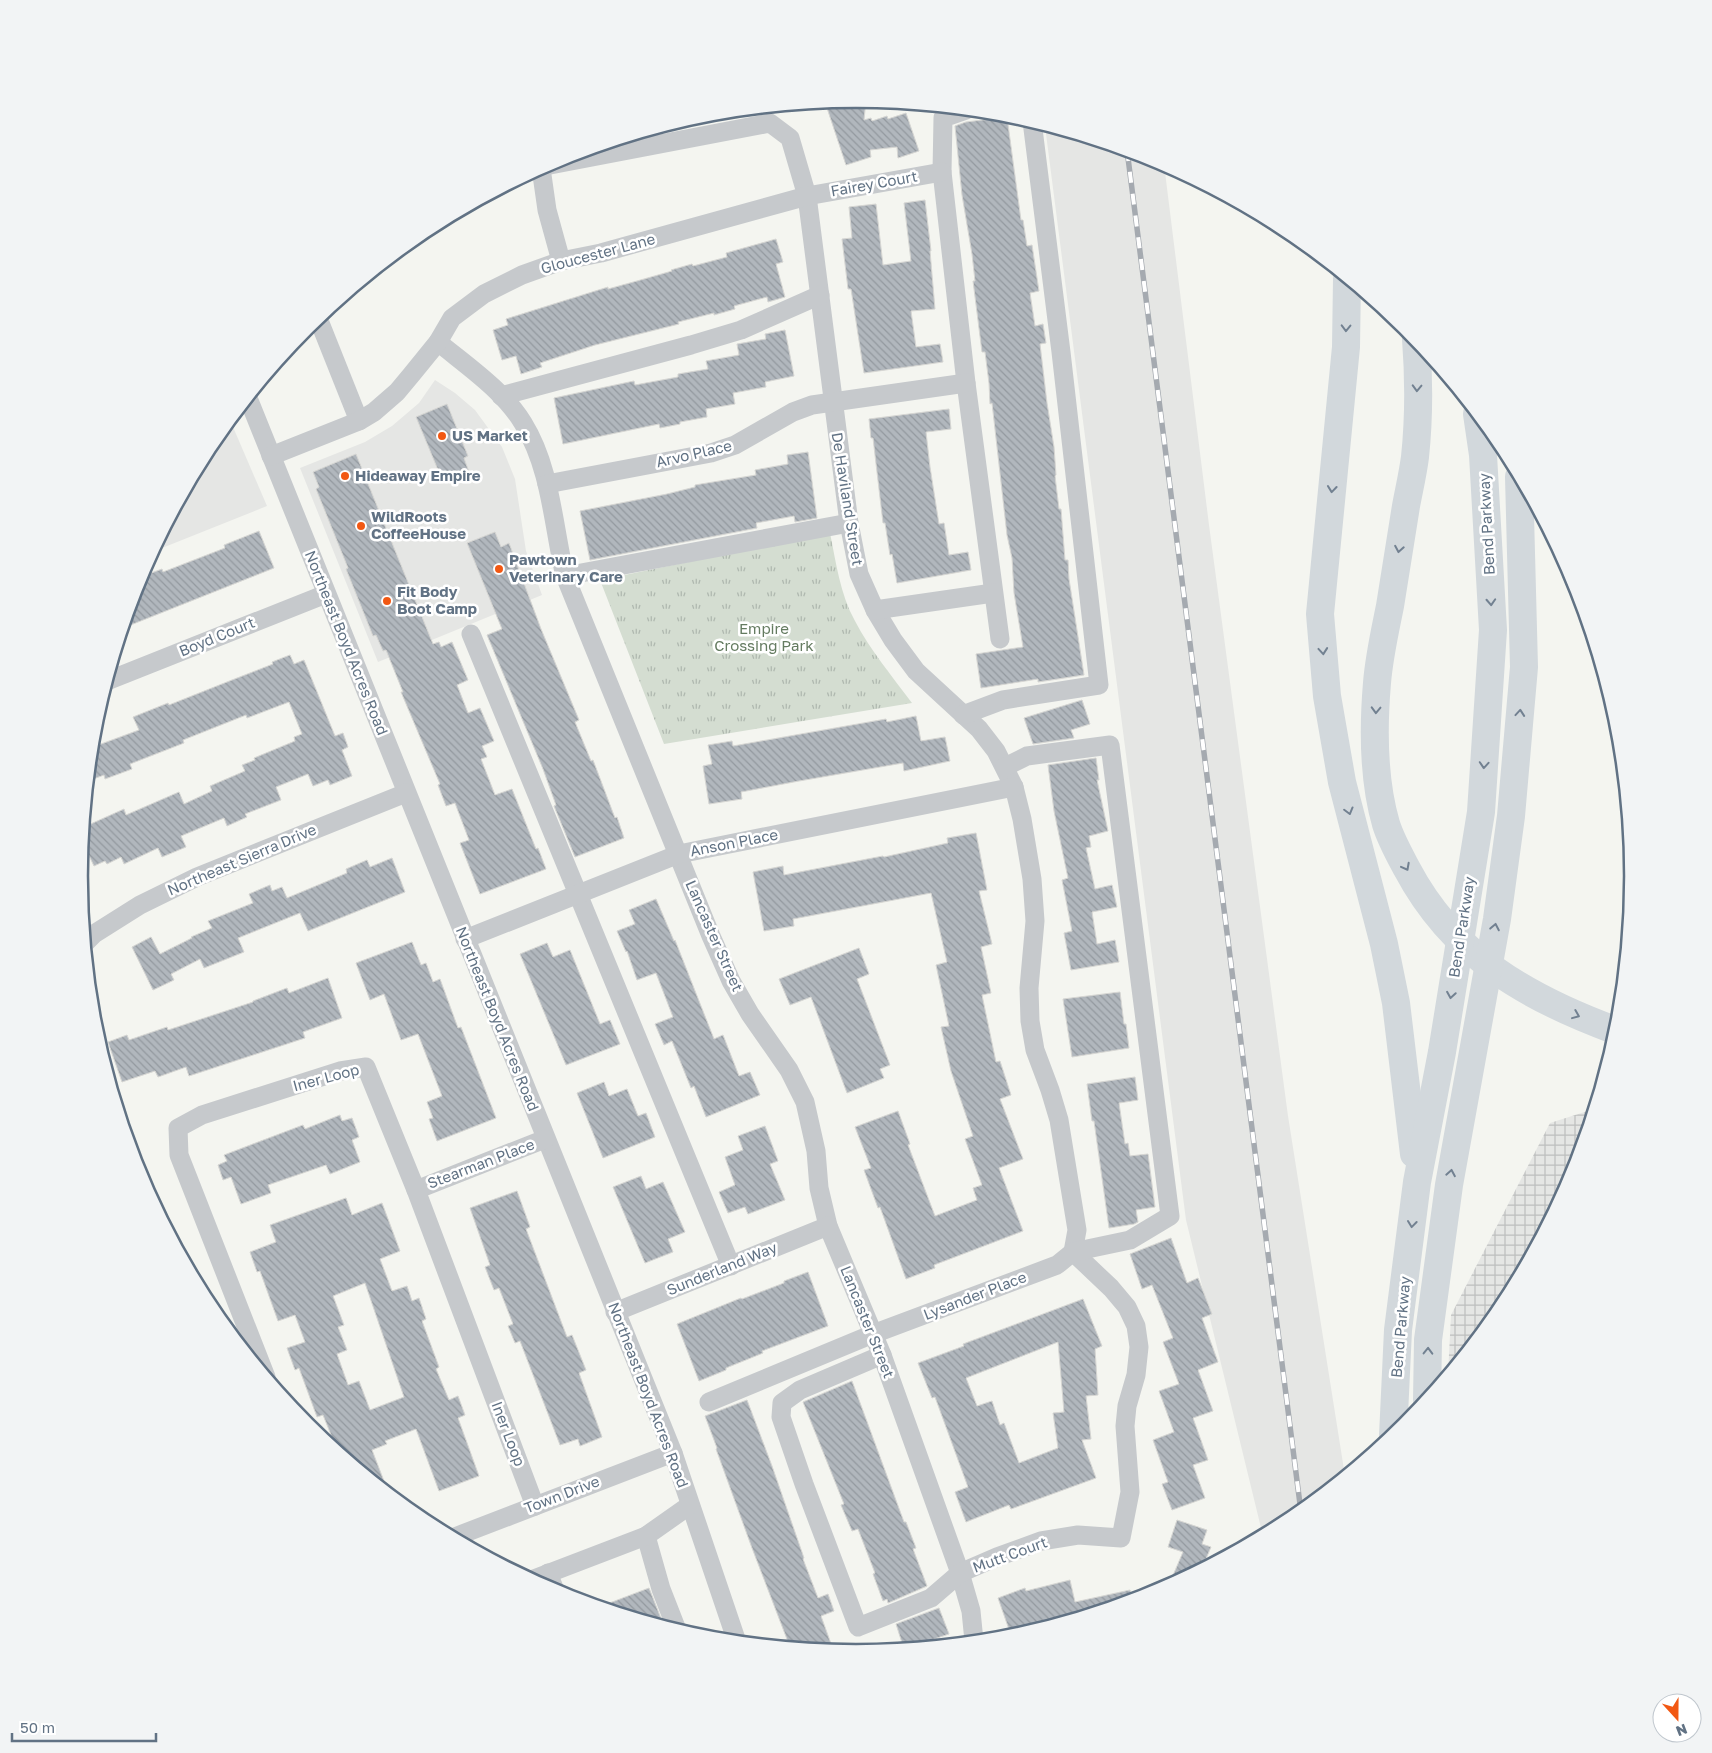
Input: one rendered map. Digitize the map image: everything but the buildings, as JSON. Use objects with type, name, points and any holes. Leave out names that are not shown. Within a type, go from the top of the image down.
[{"type":"highway","points":[[1347,286],[1346,347],[1320,614],[1327,696],[1342,782],[1384,944],[1396,1003],[1417,1182]]},
{"type":"highway","points":[[1417,352],[1415,457],[1377,681],[1374,740],[1376,771],[1386,824],[1395,846],[1419,891],[1443,924],[1474,954],[1503,976],[1535,996],[1572,1014],[1609,1028]]},
{"type":"highway","name":"Bend Parkway","points":[[1394,1425],[1398,1330],[1417,1182],[1442,1052],[1481,812],[1493,630],[1484,456],[1479,428]]},
{"type":"highway","name":"Bend Parkway","points":[[1427,1390],[1428,1340],[1449,1186],[1497,919],[1511,816],[1524,667],[1520,489]]},
{"type":"street","points":[[952,115],[942,118],[942,172],[966,383],[1000,639]]},
{"type":"street","name":"De Haviland Street","points":[[581,159],[770,123],[790,138],[807,196],[849,523],[859,574],[893,640],[916,670],[985,736],[996,751],[1014,787],[1022,819],[1032,879],[1035,921],[1029,988],[1030,1021],[1035,1050],[1059,1120],[1077,1230],[1072,1252]]},
{"type":"street","points":[[963,715],[1003,700],[1099,685],[1061,352],[1033,129]]},
{"type":"street","name":"Fairey Court","points":[[807,196],[942,172]]},
{"type":"street","points":[[542,175],[547,210],[561,261]]},
{"type":"street","name":"Gloucester Lane","points":[[271,456],[359,421],[374,412],[397,392],[438,342],[452,318],[484,294],[522,275],[561,261],[601,253],[807,196]]},
{"type":"street","points":[[501,396],[741,330],[820,295]]},
{"type":"street","points":[[321,325],[359,421]]},
{"type":"street","name":"Lancaster Street","points":[[438,342],[501,396],[523,422],[539,455],[547,484],[565,576],[731,981],[750,1014],[789,1070],[805,1102],[816,1151],[819,1188],[828,1226],[882,1355],[960,1573],[971,1611],[973,1635]]},
{"type":"street","name":"Arvo Place","points":[[547,484],[711,453],[735,445],[793,412],[812,406],[966,383]]},
{"type":"street","name":"Northeast Boyd Acres Road","points":[[250,404],[673,1453],[734,1635]]},
{"type":"street","points":[[565,576],[849,523]]},
{"type":"street","points":[[876,610],[993,593]]},
{"type":"street","name":"Boyd Court","points":[[114,678],[326,594]]},
{"type":"street","points":[[472,634],[731,1266]]},
{"type":"street","points":[[1005,767],[1027,756],[1110,745],[1170,1216],[1130,1240],[1072,1252]]},
{"type":"street","name":"Anson Place","points":[[465,939],[679,854],[1014,787]]},
{"type":"street","name":"Northeast Sierra Drive","points":[[90,938],[140,905],[198,877],[406,793]]},
{"type":"street","name":"Iner Loop","points":[[260,1361],[180,1154],[178,1128],[202,1115],[340,1071],[366,1068],[416,1190],[535,1506]]},
{"type":"street","name":"Stearman Place","points":[[416,1190],[545,1139]]},
{"type":"street","name":"Sunderland Way","points":[[616,1312],[828,1226]]},
{"type":"street","name":"Lysander Place","points":[[710,1402],[873,1334],[1057,1265],[1072,1252]]},
{"type":"street","name":"Mutt Court","points":[[882,1355],[800,1390],[782,1403],[781,1417],[858,1627],[931,1598],[960,1573],[1041,1541],[1078,1535],[1121,1538],[1130,1492],[1126,1426],[1127,1406],[1136,1374],[1139,1346],[1136,1326],[1127,1307],[1072,1252]]},
{"type":"street","name":"Town Drive","points":[[460,1535],[673,1453]]},
{"type":"street","points":[[540,1577],[646,1536],[690,1505]]},
{"type":"street","points":[[646,1536],[661,1589],[674,1623]]},
{"type":"shaded area","points":[[1046,132],[1103,149],[1165,173],[1209,525],[1288,1116],[1344,1470],[1324,1486],[1261,1529],[1186,1220]]},
{"type":"shaded area","points":[[435,380],[455,393],[475,410],[502,447],[515,479],[526,551],[542,595],[378,662],[300,468],[365,442],[392,426],[419,403]]},
{"type":"shaded area","points":[[233,427],[267,506],[162,548],[190,492]]},
{"type":"shaded area","points":[[1588,1111],[1566,1171],[1522,1261],[1495,1303],[1448,1365],[1451,1315],[1550,1123]]},
{"type":"green space","name":"Empire Crossing Park","points":[[830,533],[839,578],[850,611],[874,653],[912,703],[664,744],[600,580]]},
{"type":"railway","points":[[1128,158],[1300,1503]]},
{"type":"place","name":"US Market","points":[[442,436]]},
{"type":"place","name":"Hideaway Empire","points":[[345,476]]},
{"type":"place","name":"WildRoots CoffeeHouse","points":[[361,526]]},
{"type":"place","name":"Pawtown Veterinary Care","points":[[499,569]]},
{"type":"place","name":"Fit Body Boot Camp","points":[[387,601]]}]
